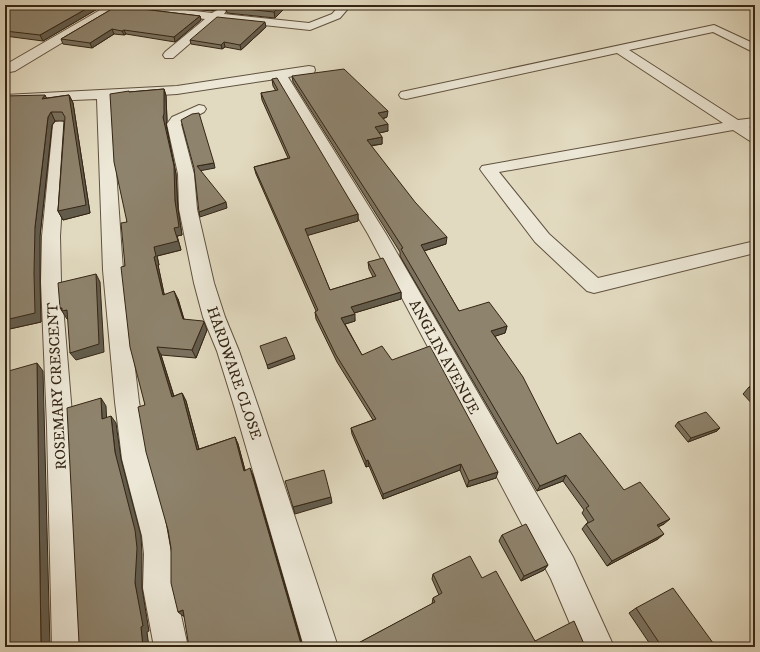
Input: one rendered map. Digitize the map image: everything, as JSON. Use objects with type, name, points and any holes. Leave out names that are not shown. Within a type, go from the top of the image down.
[{"type":"street","points":[[112,5],[310,27],[336,16],[346,5]]},
{"type":"street","points":[[10,68],[116,5]]},
{"type":"street","points":[[169,56],[228,5]]},
{"type":"street","points":[[406,95],[714,28],[755,49]]},
{"type":"street","points":[[618,48],[755,138]]},
{"type":"street","points":[[5,98],[177,90],[309,70]]},
{"type":"street","name":"ANGLIN AVENUE","points":[[280,74],[377,234],[558,562],[596,647]]},
{"type":"street","points":[[104,94],[105,144],[115,304],[133,448],[141,482],[148,502],[158,549],[159,588],[170,636],[170,647]]},
{"type":"street","name":"HARDWARE CLOSE","points":[[199,109],[177,120],[174,124],[186,174],[188,209],[204,283],[214,317],[228,351],[245,401],[321,647]]},
{"type":"street","points":[[755,122],[488,169],[542,238],[594,286],[755,247]]},
{"type":"street","name":"ROSEMARY CRESCENT","points":[[60,125],[51,236],[51,282],[60,426],[69,647]]},
{"type":"building","points":[[5,5],[93,5],[40,35],[5,31]]},
{"type":"building","points":[[226,5],[281,5],[274,12],[225,7]]},
{"type":"building","points":[[117,6],[200,16],[174,37],[112,29],[90,43],[61,39]]},
{"type":"building","points":[[217,17],[265,22],[240,45],[224,42],[221,45],[190,40]]},
{"type":"building","points":[[344,69],[388,111],[378,113],[388,124],[375,127],[382,137],[367,140],[415,202],[447,237],[421,245],[459,311],[489,302],[507,326],[491,331],[523,377],[557,444],[580,433],[624,490],[640,482],[670,519],[657,525],[664,534],[612,561],[586,524],[594,520],[586,508],[589,506],[566,475],[540,486],[401,249],[403,248],[292,76]]},
{"type":"building","points":[[277,78],[358,214],[305,229],[330,290],[376,276],[368,262],[383,258],[401,292],[351,307],[355,314],[341,318],[362,355],[382,346],[392,360],[430,346],[498,472],[469,481],[461,464],[383,494],[368,460],[366,461],[351,428],[376,419],[336,355],[315,312],[318,310],[254,167],[290,158],[261,93],[278,90],[272,79]]},
{"type":"building","points":[[164,89],[163,117],[174,166],[175,201],[179,227],[174,228],[178,241],[154,247],[156,256],[154,257],[163,295],[174,291],[183,319],[204,322],[192,350],[157,347],[172,397],[182,393],[197,450],[235,437],[244,471],[250,468],[301,644],[311,645],[312,647],[189,647],[183,610],[178,612],[171,583],[171,548],[168,530],[146,452],[138,407],[145,405],[130,347],[121,267],[125,266],[121,223],[127,222],[114,162],[110,94],[129,91]]},
{"type":"building","points":[[45,95],[42,99],[69,95],[86,205],[58,211],[65,117],[62,112],[51,112],[48,117],[35,227],[35,313],[5,320],[5,96]]},
{"type":"building","points":[[199,113],[214,163],[197,166],[226,202],[199,212],[194,168],[181,120],[192,114]]},
{"type":"building","points":[[96,274],[99,344],[70,353],[67,310],[62,311],[62,308],[60,308],[58,283]]},
{"type":"building","points":[[286,337],[294,355],[267,365],[260,346]]},
{"type":"building","points":[[37,363],[41,643],[79,643],[67,408],[101,398],[102,419],[111,416],[115,452],[135,530],[137,548],[135,583],[143,626],[141,627],[143,647],[5,647],[5,469],[9,404],[5,406],[5,372]]},
{"type":"building","points":[[755,385],[755,393],[749,387]]},
{"type":"building","points":[[706,412],[720,428],[691,438],[678,422]]},
{"type":"building","points":[[324,470],[331,497],[293,507],[285,481]]},
{"type":"building","points":[[526,524],[548,565],[524,576],[502,535]]},
{"type":"building","points":[[470,556],[482,578],[496,571],[535,641],[574,621],[584,644],[591,645],[592,647],[351,647],[435,602],[433,598],[442,593],[433,574]]},
{"type":"building","points":[[673,588],[716,647],[662,647],[636,608]]},
{"type":"building","points":[[350,644],[351,647],[342,647]]}]
